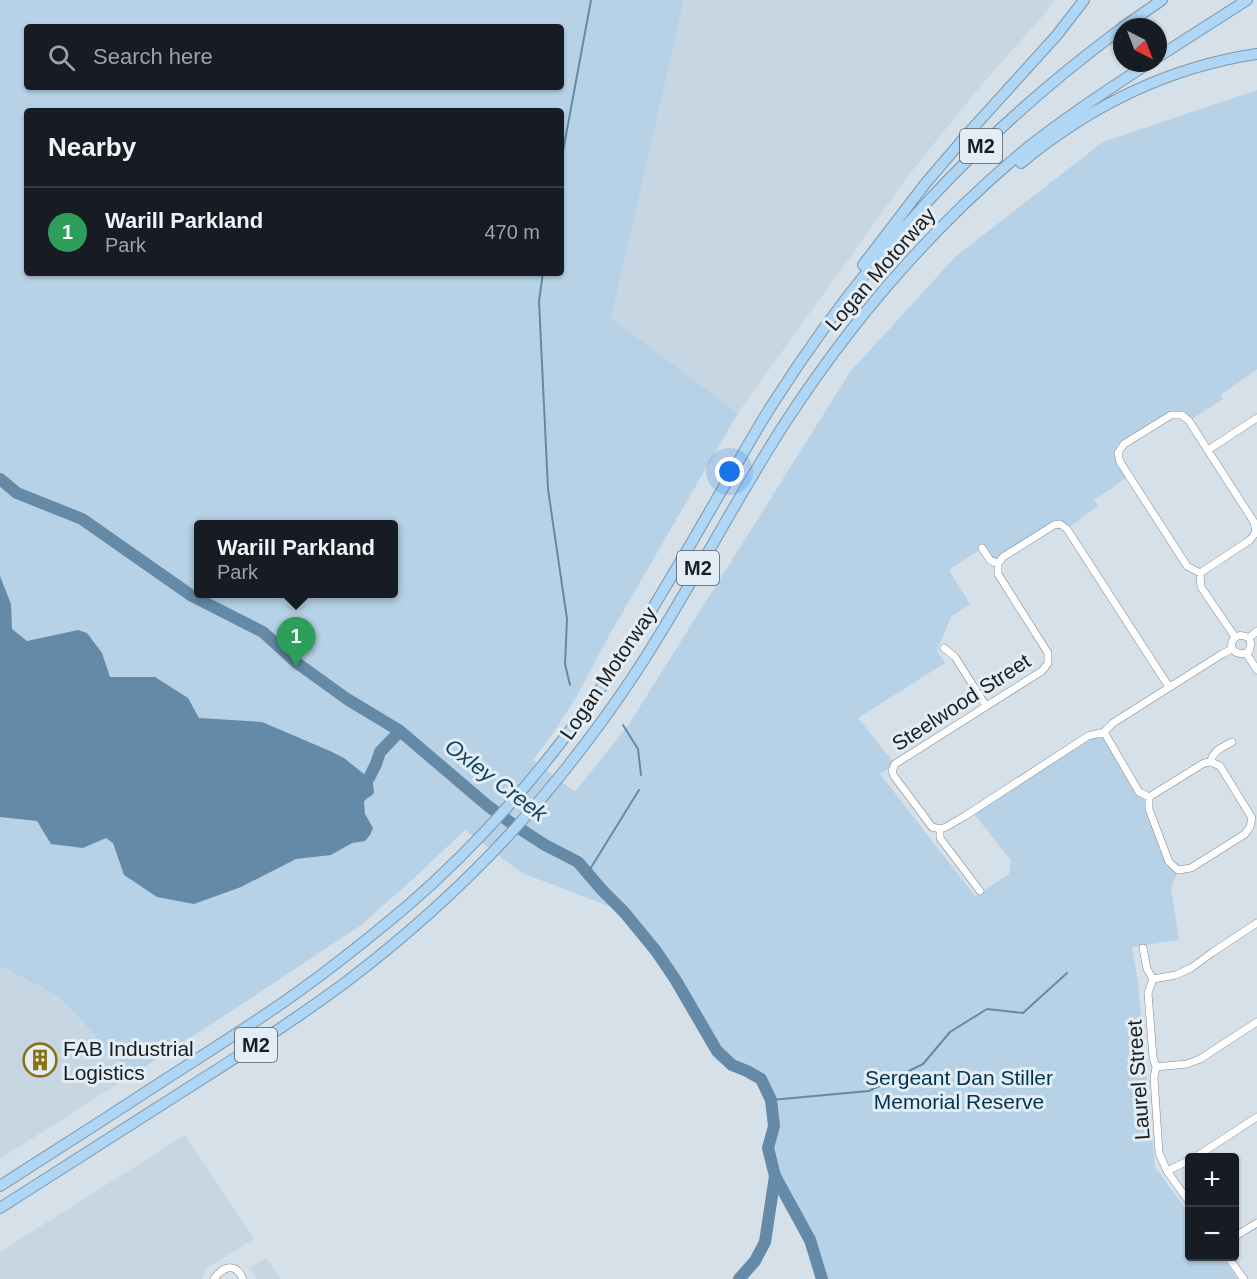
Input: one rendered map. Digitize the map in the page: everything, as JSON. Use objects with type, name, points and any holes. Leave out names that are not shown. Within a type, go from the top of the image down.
[{"type":"highway","points":[[857,283],[861,267],[925,184],[1057,35],[1084,0]]},
{"type":"highway","name":"Logan Motorway","points":[[1135,18],[1162,0]]},
{"type":"highway","points":[[1167,51],[1247,0]]},
{"type":"highway","name":"Logan Motorway","points":[[0,1186],[270,1012],[328,970],[408,905],[476,840],[543,764],[605,682],[663,590],[770,409],[811,346],[857,283],[908,222],[980,147],[1059,76],[1113,34]]},
{"type":"highway","points":[[958,211],[975,203],[1023,161],[1059,134],[1115,100],[1186,71],[1257,54]]},
{"type":"highway","name":"Logan Motorway","points":[[0,1208],[261,1041],[331,993],[403,936],[491,854],[558,778],[639,668],[761,460],[844,339],[888,286],[958,211],[1005,167],[1090,101],[1135,72]]},
{"type":"street","points":[[1171,415],[1182,415],[1189,421],[1254,522],[1256,532],[1250,540],[1200,573],[1187,567],[1120,462],[1118,453],[1124,444],[1171,415]]},
{"type":"street","points":[[1208,450],[1257,418]]},
{"type":"street","points":[[998,564],[1003,557],[1054,525],[1060,524],[1067,529],[1169,687]]},
{"type":"street","name":"Steelwood Street","points":[[940,829],[932,827],[894,776],[892,771],[894,764],[1042,671],[1048,663],[1048,653],[998,574],[998,564],[990,560],[982,548]]},
{"type":"street","points":[[1200,573],[1201,587],[1235,637]]},
{"type":"street","points":[[1249,638],[1257,631]]},
{"type":"street","points":[[1242,635],[1249,638],[1251,644],[1246,653],[1239,654],[1232,649],[1235,637],[1242,635]]},
{"type":"street","points":[[944,648],[955,657],[986,706]]},
{"type":"street","points":[[980,891],[940,837],[940,829],[965,816],[1088,736],[1104,732],[1113,723],[1232,649]]},
{"type":"street","points":[[1246,653],[1257,670]]},
{"type":"street","points":[[1104,732],[1139,792],[1149,797]]},
{"type":"street","points":[[1211,762],[1215,752],[1232,742]]},
{"type":"street","points":[[1211,762],[1220,766],[1252,818],[1250,827],[1245,834],[1191,868],[1178,870],[1168,862],[1149,809],[1149,797],[1204,763],[1211,762]]},
{"type":"street","points":[[1153,979],[1176,975],[1191,968],[1257,923]]},
{"type":"street","name":"Laurel Street","points":[[1143,948],[1147,969],[1153,979],[1148,993],[1153,1057],[1156,1067],[1154,1078],[1159,1153],[1167,1171],[1185,1196]]},
{"type":"street","points":[[1156,1067],[1187,1065],[1257,1022]]},
{"type":"street","points":[[1202,1153],[1257,1117]]},
{"type":"street","points":[[1167,1171],[1185,1162]]},
{"type":"street","points":[[1239,1234],[1257,1222]]},
{"type":"street","points":[[1230,1261],[1244,1279]]},
{"type":"street","points":[[214,1279],[226,1268],[236,1269],[241,1273],[243,1279]]},
{"type":"shaded area","points":[[684,0],[1054,0],[1047,11],[977,90],[908,176],[738,413],[610,318]]},
{"type":"shaded area","points":[[0,576],[11,604],[12,629],[27,641],[78,630],[87,633],[102,653],[110,677],[155,677],[188,698],[199,718],[262,722],[344,758],[373,783],[374,793],[364,802],[365,814],[373,828],[370,835],[365,841],[352,843],[331,855],[296,859],[241,887],[194,904],[157,897],[124,875],[113,843],[106,838],[83,848],[51,844],[37,821],[0,817]]},
{"type":"shaded area","points":[[0,966],[58,996],[132,1075],[0,1159]]},
{"type":"shaded area","points":[[185,1135],[254,1239],[207,1268],[202,1279],[0,1279],[0,1252]]},
{"type":"shaded area","points":[[266,1258],[281,1279],[257,1279],[250,1268]]},
{"type":"green space","name":"Sergeant Dan Stiller Memorial Reserve","points":[[0,0],[684,0],[611,318],[738,413],[610,634],[574,701],[533,760],[575,792],[629,724],[850,372],[956,256],[1103,142],[1257,90],[1257,369],[1221,395],[1223,399],[1189,421],[1171,415],[1124,444],[1118,453],[1129,476],[1094,500],[1098,506],[1067,529],[1060,524],[998,564],[982,548],[949,570],[970,604],[951,617],[937,651],[945,663],[858,718],[895,764],[880,774],[975,896],[1009,874],[1011,861],[972,811],[1088,736],[1104,732],[1139,792],[1149,797],[1149,809],[1169,862],[1178,870],[1171,888],[1179,940],[1132,947],[1138,983],[1155,1167],[1185,1208],[1185,1261],[1224,1261],[1238,1279],[822,1279],[810,1240],[775,1176],[768,1148],[774,1126],[771,1100],[761,1079],[732,1065],[717,1051],[675,979],[656,951],[624,912],[522,873],[465,830],[360,926],[132,1075],[58,996],[0,966]]},
{"type":"waterway","points":[[564,146],[591,0]]},
{"type":"waterway","points":[[543,276],[539,301],[548,489],[567,619],[565,664],[570,685]]},
{"type":"waterway","name":"Oxley Creek","points":[[0,479],[17,493],[82,519],[194,597]]},
{"type":"waterway","name":"Oxley Creek","points":[[196,598],[263,632],[297,663],[347,699],[400,731],[511,823],[545,845],[578,862],[656,951],[717,1051],[732,1065],[761,1079],[771,1100],[774,1126],[768,1148],[775,1176],[765,1242],[755,1261],[739,1279]]},
{"type":"waterway","points":[[623,725],[638,749],[641,775]]},
{"type":"waterway","points":[[369,778],[380,752],[400,731]]},
{"type":"waterway","points":[[587,874],[639,790]]},
{"type":"waterway","points":[[771,1100],[869,1091],[923,1064],[950,1032],[987,1009],[1023,1013],[1067,973]]},
{"type":"waterway","points":[[775,1176],[810,1240],[822,1279]]},
{"type":"place","name":"Warill Parkland","points":[[296,667]]},
{"type":"place","name":"FAB Industrial Logistics","points":[[40,1060]]}]
